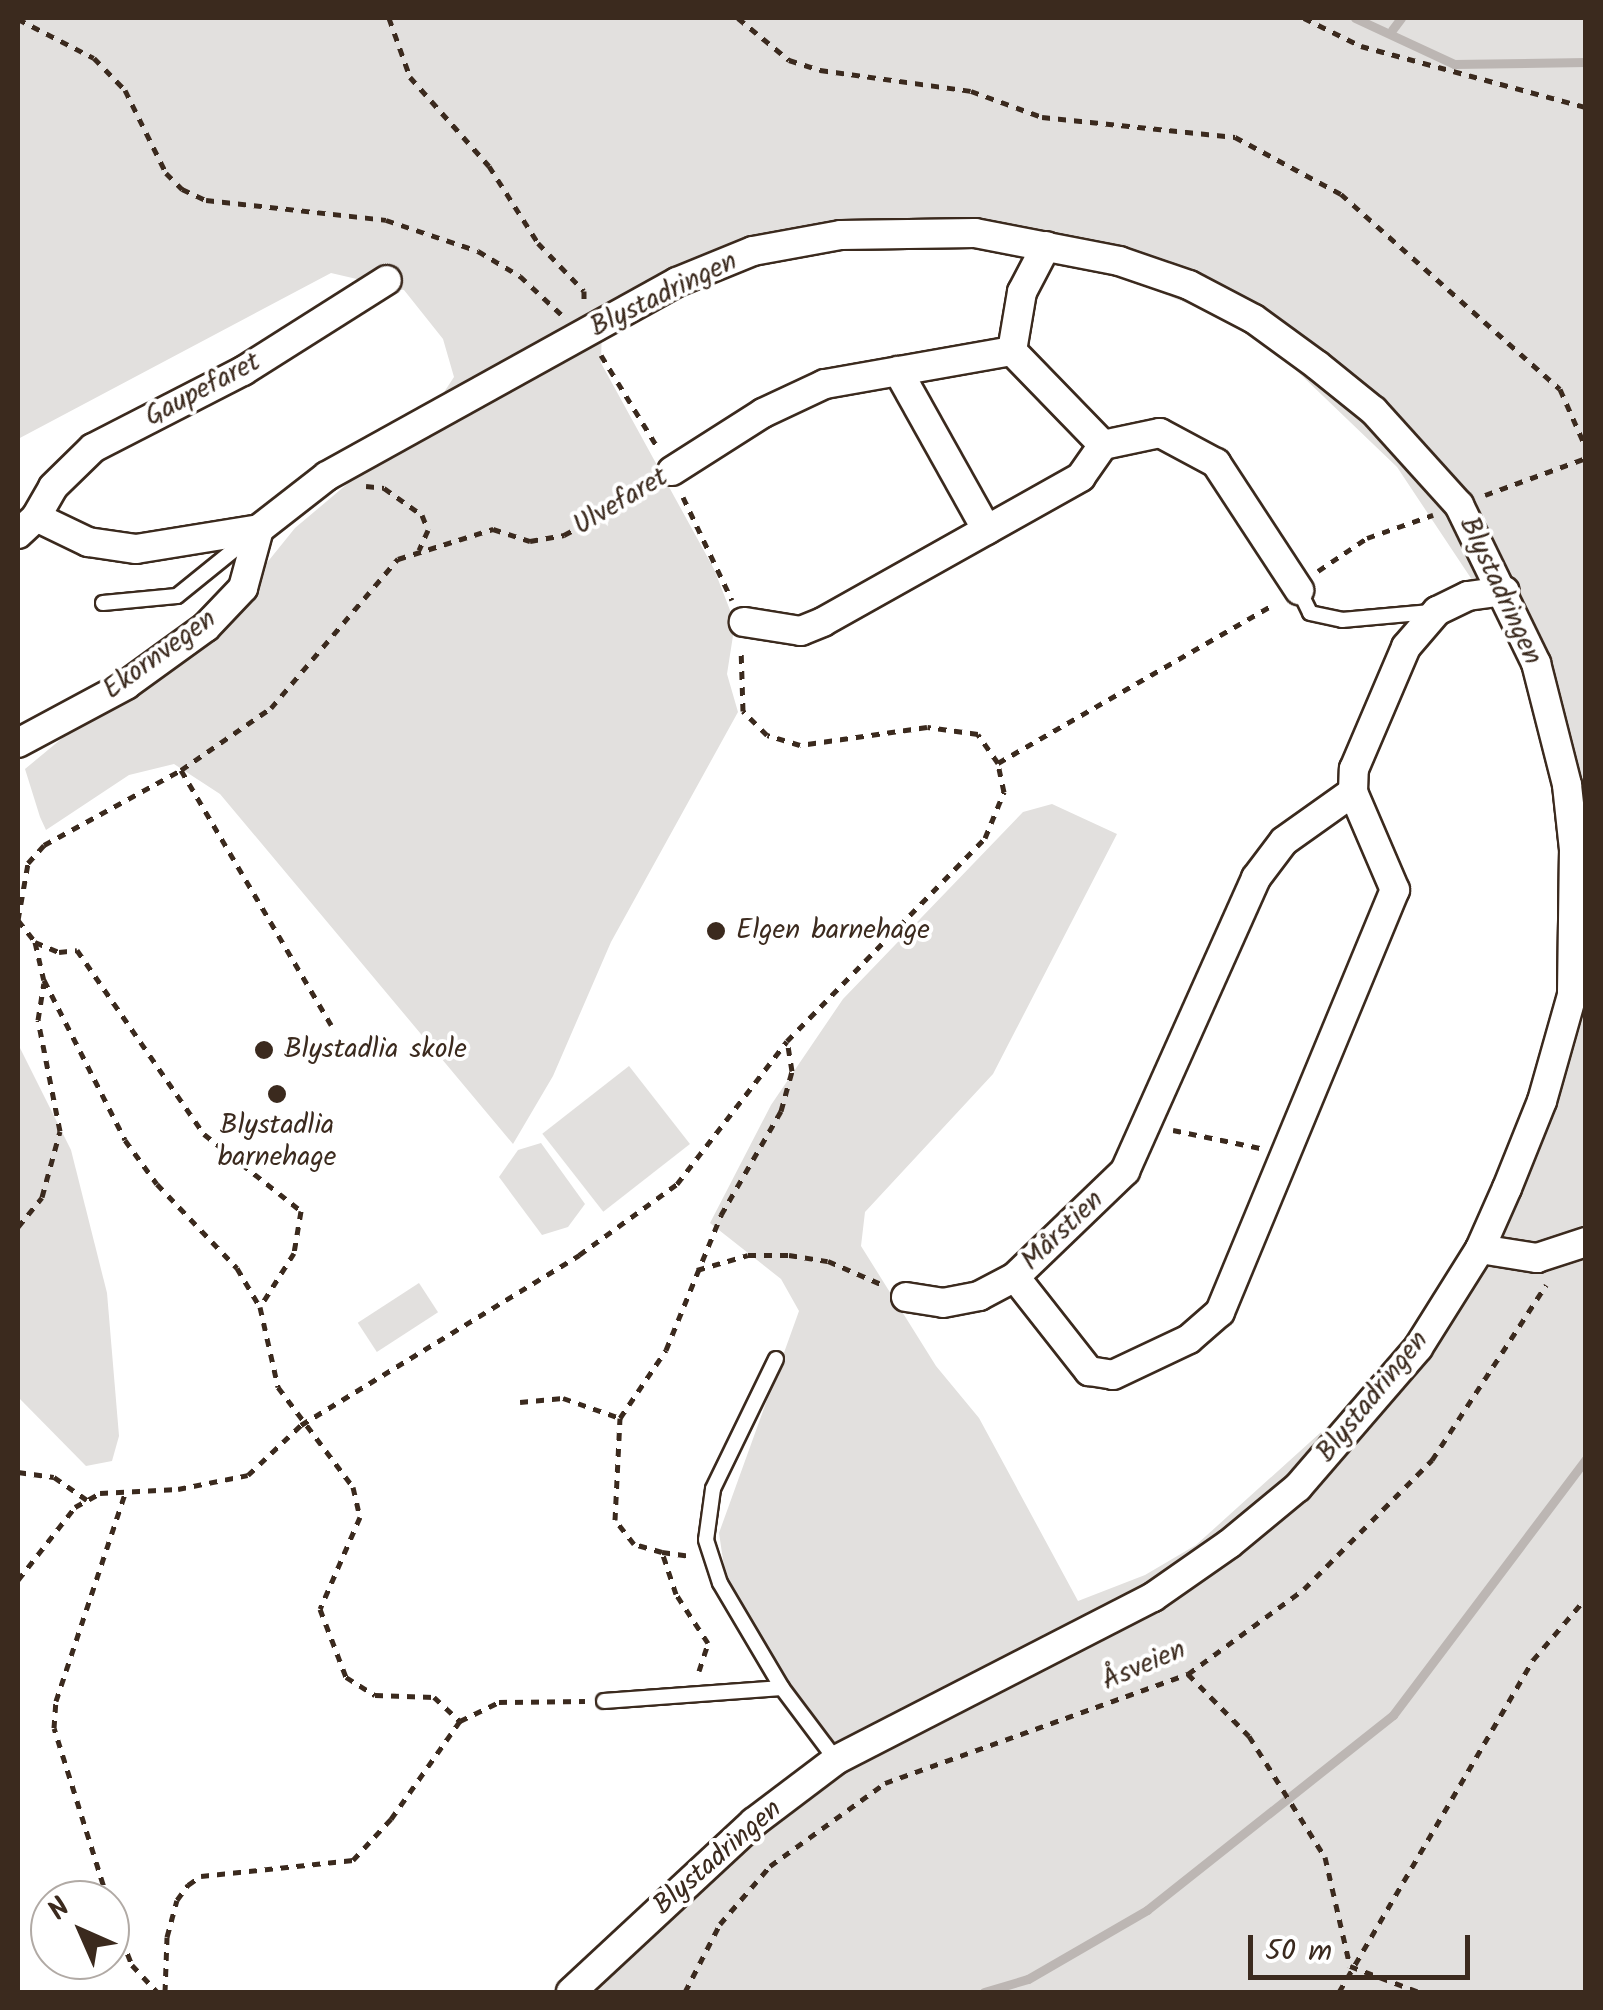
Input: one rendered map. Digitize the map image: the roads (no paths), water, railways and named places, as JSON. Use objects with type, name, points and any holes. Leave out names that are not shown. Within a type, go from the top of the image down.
[{"type":"street","name":"Blystadringen","points":[[258,529],[327,476],[543,368],[584,334],[677,282],[752,251],[841,235],[916,231],[1046,246],[1119,261],[1190,285],[1254,320],[1374,412],[1459,505],[1505,592],[1536,664],[1566,784],[1574,849],[1572,995],[1542,1101],[1480,1249],[1418,1348],[1298,1487],[1229,1544],[1153,1597],[836,1760],[754,1822],[570,1992]]},
{"type":"street","points":[[1046,246],[1022,292],[1012,351],[1102,444]]},
{"type":"street","name":"Gaupefaret","points":[[27,525],[53,487],[94,448],[242,371],[387,280]]},
{"type":"street","name":"Ulvefaret","points":[[672,472],[763,413],[825,384],[1012,351]]},
{"type":"street","points":[[898,371],[987,530]]},
{"type":"street","points":[[744,622],[800,631],[1081,477],[1102,444],[1160,433],[1216,463],[1298,590]]},
{"type":"street","points":[[27,525],[88,542],[136,549],[258,529]]},
{"type":"street","name":"Ekornvegen","points":[[18,743],[126,685],[206,627],[244,588],[258,529]]},
{"type":"street","points":[[1353,792],[1354,768],[1399,661],[1437,612],[1468,596],[1505,592]]},
{"type":"street","name":"Mårstien","points":[[1353,792],[1395,890],[1220,1312],[1189,1338],[1113,1375],[1089,1371],[1015,1277],[1125,1171],[1150,1125],[1256,878],[1284,841],[1353,792]]},
{"type":"street","points":[[1480,1249],[1536,1258],[1580,1245]]},
{"type":"street","points":[[906,1297],[944,1304],[980,1296],[1015,1277]]},
{"type":"lane","points":[[102,604],[176,596],[258,529]]},
{"type":"lane","points":[[1298,590],[1310,613],[1342,620],[1437,612]]},
{"type":"lane","points":[[776,1359],[705,1516],[720,1583],[782,1688],[836,1760]]},
{"type":"lane","points":[[604,1701],[782,1688]]},
{"type":"waterway","points":[[1355,18],[1454,64],[1586,62]]},
{"type":"waterway","points":[[1392,30],[1401,18]]},
{"type":"waterway","points":[[984,1992],[1028,1979],[1147,1910],[1393,1715],[1586,1459]]},
{"type":"place","name":"Elgen barnehage","points":[[716,931]]},
{"type":"place","name":"Blystadlia skole","points":[[264,1050]]},
{"type":"place","name":"Blystadlia barnehage","points":[[277,1094]]}]
